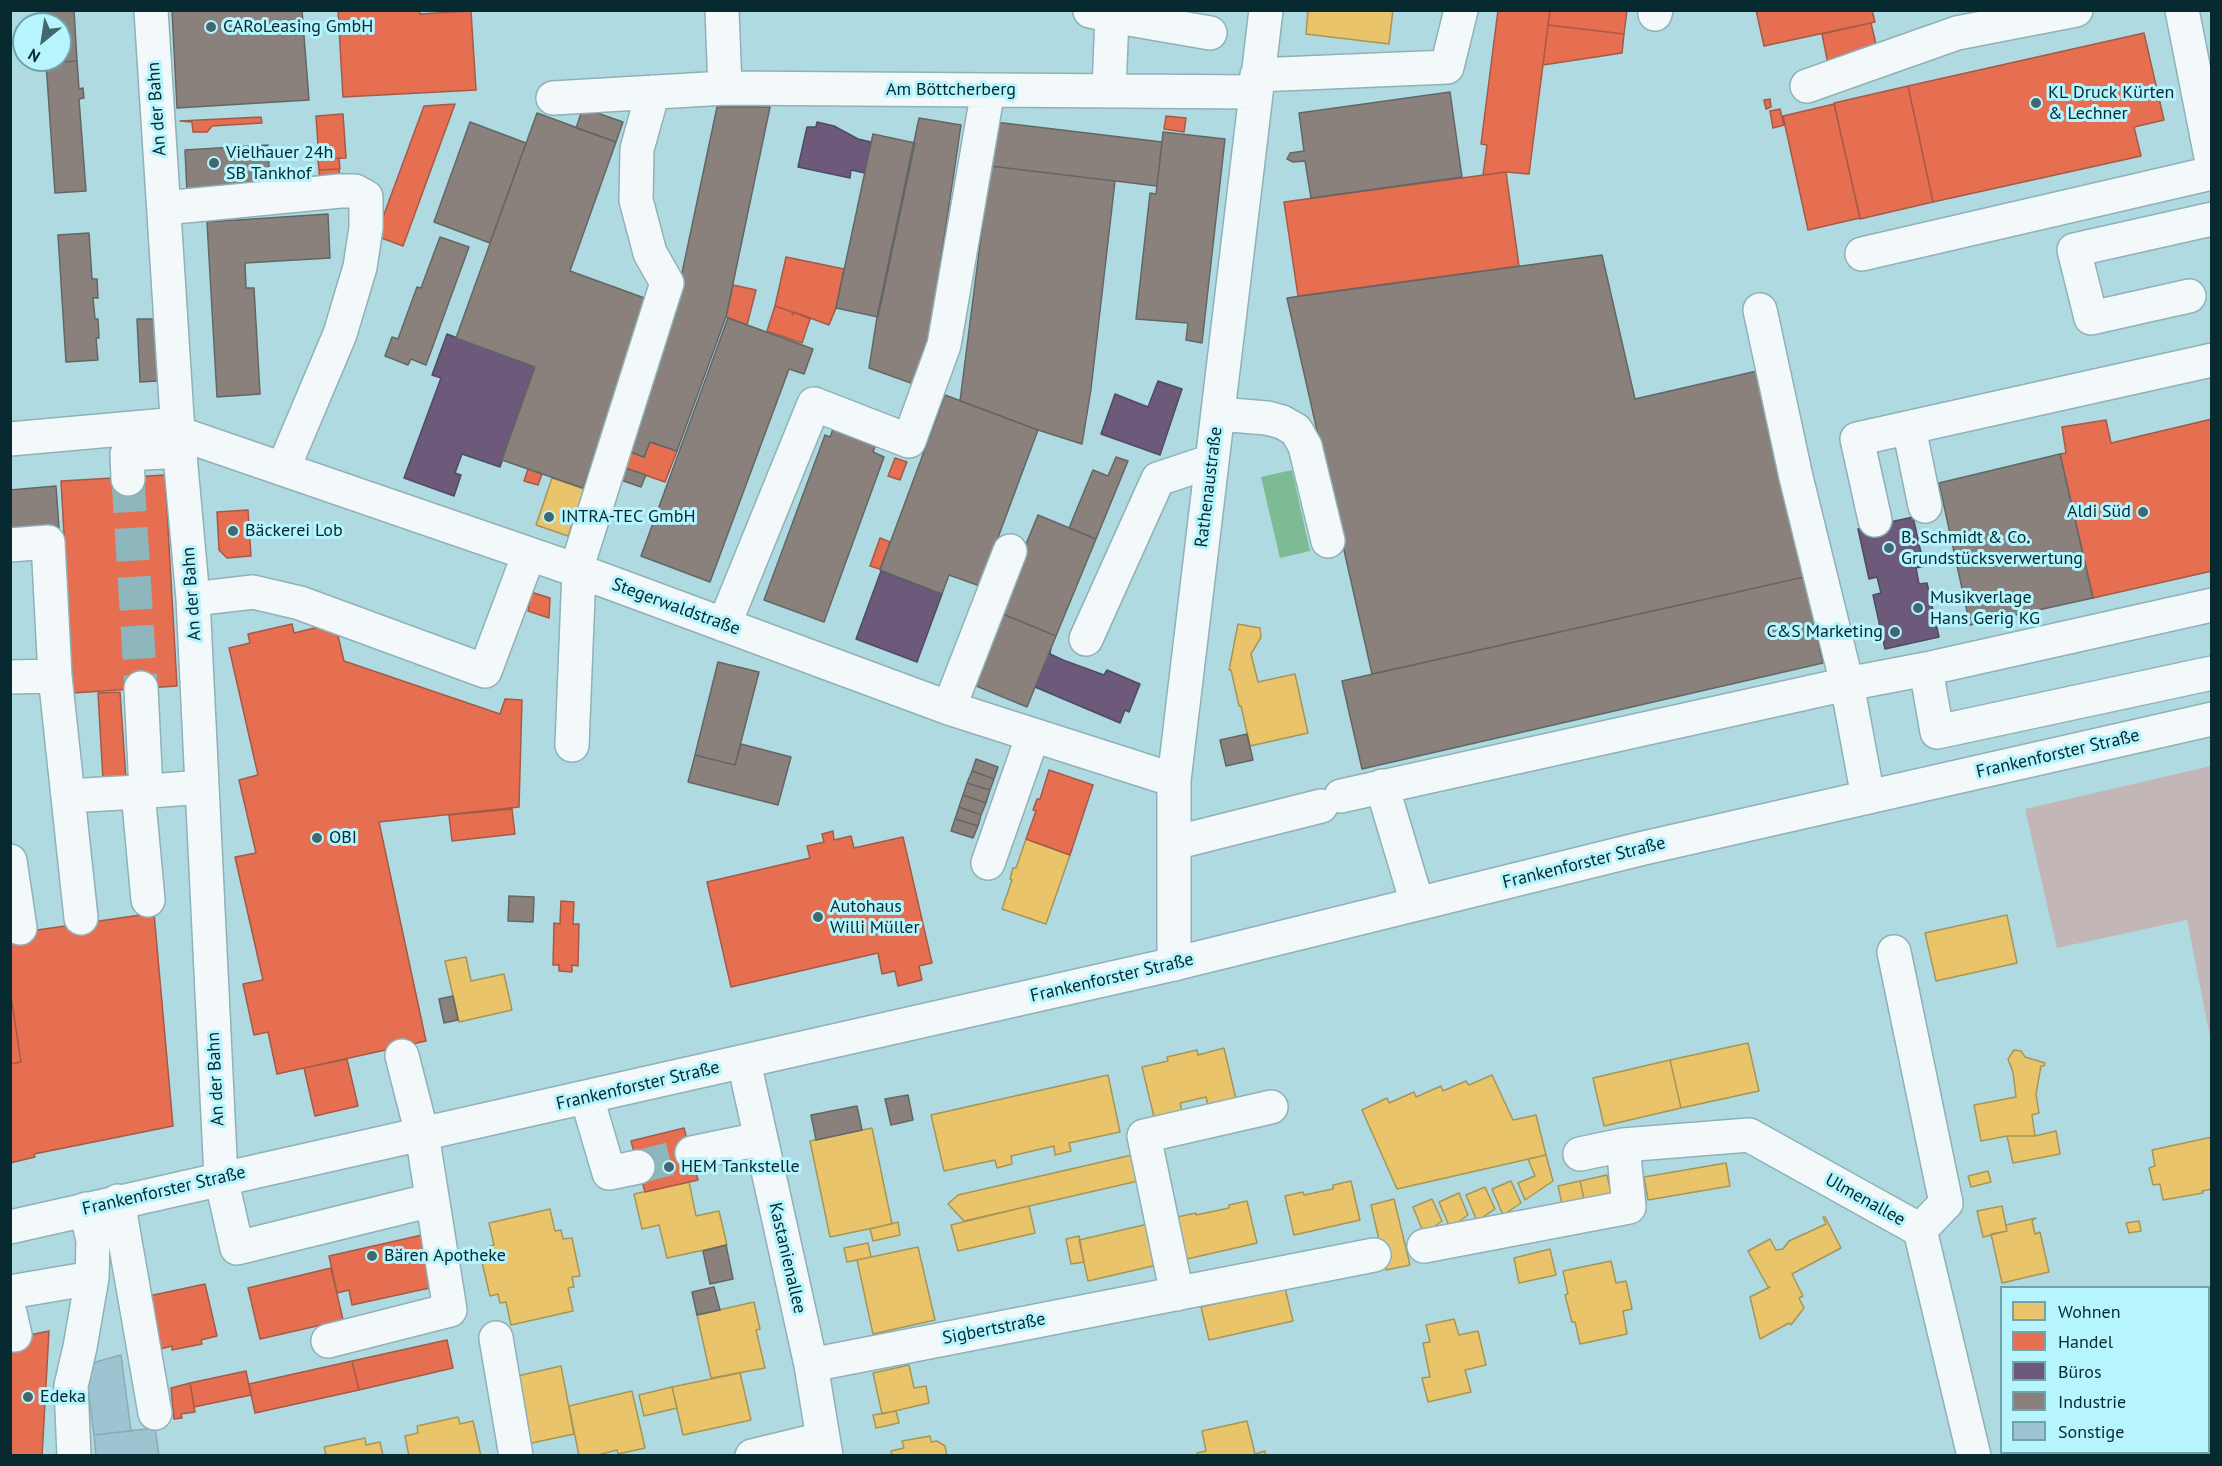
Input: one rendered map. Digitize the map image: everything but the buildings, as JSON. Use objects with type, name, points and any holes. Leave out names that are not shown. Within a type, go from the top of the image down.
[{"type":"street","name":"An der Bahn","points":[[151,10],[179,436],[194,599],[221,1178],[237,1248],[432,1200]]},
{"type":"street","points":[[722,10],[725,88]]},
{"type":"street","name":"Rathenaustraße","points":[[1174,964],[1174,780],[1266,10]]},
{"type":"street","name":"Am Böttcherberg","points":[[553,98],[725,88],[1108,90],[1256,83],[1448,67],[1461,10]]},
{"type":"street","points":[[1807,86],[1957,33],[2076,10]]},
{"type":"street","points":[[2182,10],[2211,162]]},
{"type":"street","points":[[1108,90],[1100,13],[1210,33]]},
{"type":"street","points":[[724,625],[814,404],[909,441],[944,345],[988,90]]},
{"type":"street","points":[[572,745],[577,571],[667,283],[651,253],[636,200],[637,149],[652,92]]},
{"type":"street","points":[[1862,254],[2211,173]]},
{"type":"street","points":[[164,208],[340,191],[355,191],[366,197],[366,228],[360,267],[340,334],[283,469]]},
{"type":"street","points":[[2189,296],[2091,318],[2074,250],[2211,219]]},
{"type":"street","points":[[1760,310],[1796,477],[1846,684],[1868,796]]},
{"type":"street","points":[[1875,520],[1857,439],[2211,360]]},
{"type":"street","points":[[1218,414],[1267,418],[1282,422],[1296,430],[1305,446],[1328,541]]},
{"type":"street","points":[[1909,428],[1925,506]]},
{"type":"street","points":[[10,439],[179,436]]},
{"type":"street","points":[[128,479],[127,454],[179,436]]},
{"type":"street","name":"Stegerwaldstraße","points":[[179,436],[283,469],[529,554],[949,708],[1174,780]]},
{"type":"street","points":[[1086,639],[1158,479],[1212,461]]},
{"type":"street","points":[[10,545],[48,542],[56,676],[81,918]]},
{"type":"street","points":[[949,708],[1010,551]]},
{"type":"street","points":[[194,599],[253,592],[300,603],[485,671],[529,554]]},
{"type":"street","points":[[1174,843],[1382,786],[2211,605]]},
{"type":"street","points":[[1926,669],[1937,732],[2211,673]]},
{"type":"street","points":[[10,677],[56,676]]},
{"type":"street","points":[[141,688],[142,792],[148,900]]},
{"type":"street","name":"Frankenforster Straße","points":[[10,1227],[1174,964],[1644,848],[2211,719]]},
{"type":"street","points":[[988,863],[1033,735]]},
{"type":"street","points":[[1382,786],[1417,903]]},
{"type":"street","points":[[68,796],[202,787]]},
{"type":"street","points":[[10,861],[20,928]]},
{"type":"street","points":[[1894,952],[1946,1203],[1920,1230]]},
{"type":"street","points":[[328,1341],[450,1310],[422,1134],[402,1056]]},
{"type":"street","name":"Kastanienallee","points":[[744,1062],[811,1365],[824,1447]]},
{"type":"street","points":[[587,1098],[609,1173],[638,1167]]},
{"type":"street","points":[[1177,1294],[1144,1136],[1271,1107]]},
{"type":"street","name":"Ulmenallee","points":[[1580,1154],[1623,1145],[1749,1135],[1920,1230],[1974,1455]]},
{"type":"street","points":[[692,1153],[760,1139]]},
{"type":"street","points":[[1424,1246],[1629,1208],[1623,1145]]},
{"type":"street","points":[[118,1202],[154,1413]]},
{"type":"street","points":[[74,1455],[70,1386],[80,1347],[92,1278],[93,1242],[86,1209]]},
{"type":"street","name":"Sigbertstraße","points":[[811,1365],[1374,1256]]},
{"type":"street","points":[[10,1292],[92,1278]]},
{"type":"street","points":[[496,1338],[516,1455]]},
{"type":"street","points":[[752,1455],[824,1447]]},
{"type":"shaded area","points":[[1292,470],[1310,551],[1280,558],[1261,477]]},
{"type":"shaded area","points":[[2212,766],[2211,1042],[2187,920],[2057,948],[2025,809]]},
{"type":"tunnel","points":[[128,479],[141,688]]},
{"type":"tunnel","points":[[638,1167],[692,1153]]},
{"type":"place","name":"CARoLeasing GmbH","points":[[211,27]]},
{"type":"place","name":"KL Druck Kürten & Lechner","points":[[2036,103]]},
{"type":"place","name":"Vielhauer 24h SB Tankhof","points":[[214,163]]},
{"type":"place","name":"Aldi Süd","points":[[2143,512]]},
{"type":"place","name":"INTRA-TEC GmbH","points":[[549,517]]},
{"type":"place","name":"Bäckerei Lob","points":[[233,531]]},
{"type":"place","name":"B. Schmidt & Co. Grundstücksverwertung","points":[[1889,548]]},
{"type":"place","name":"Musikverlage Hans Gerig KG","points":[[1918,608]]},
{"type":"place","name":"C&S Marketing","points":[[1895,632]]},
{"type":"place","name":"OBI","points":[[317,838]]},
{"type":"place","name":"Autohaus Willi Müller","points":[[818,917]]},
{"type":"place","name":"HEM Tankstelle","points":[[669,1167]]},
{"type":"place","name":"Bären Apotheke","points":[[372,1256]]},
{"type":"place","name":"Edeka","points":[[28,1397]]}]
